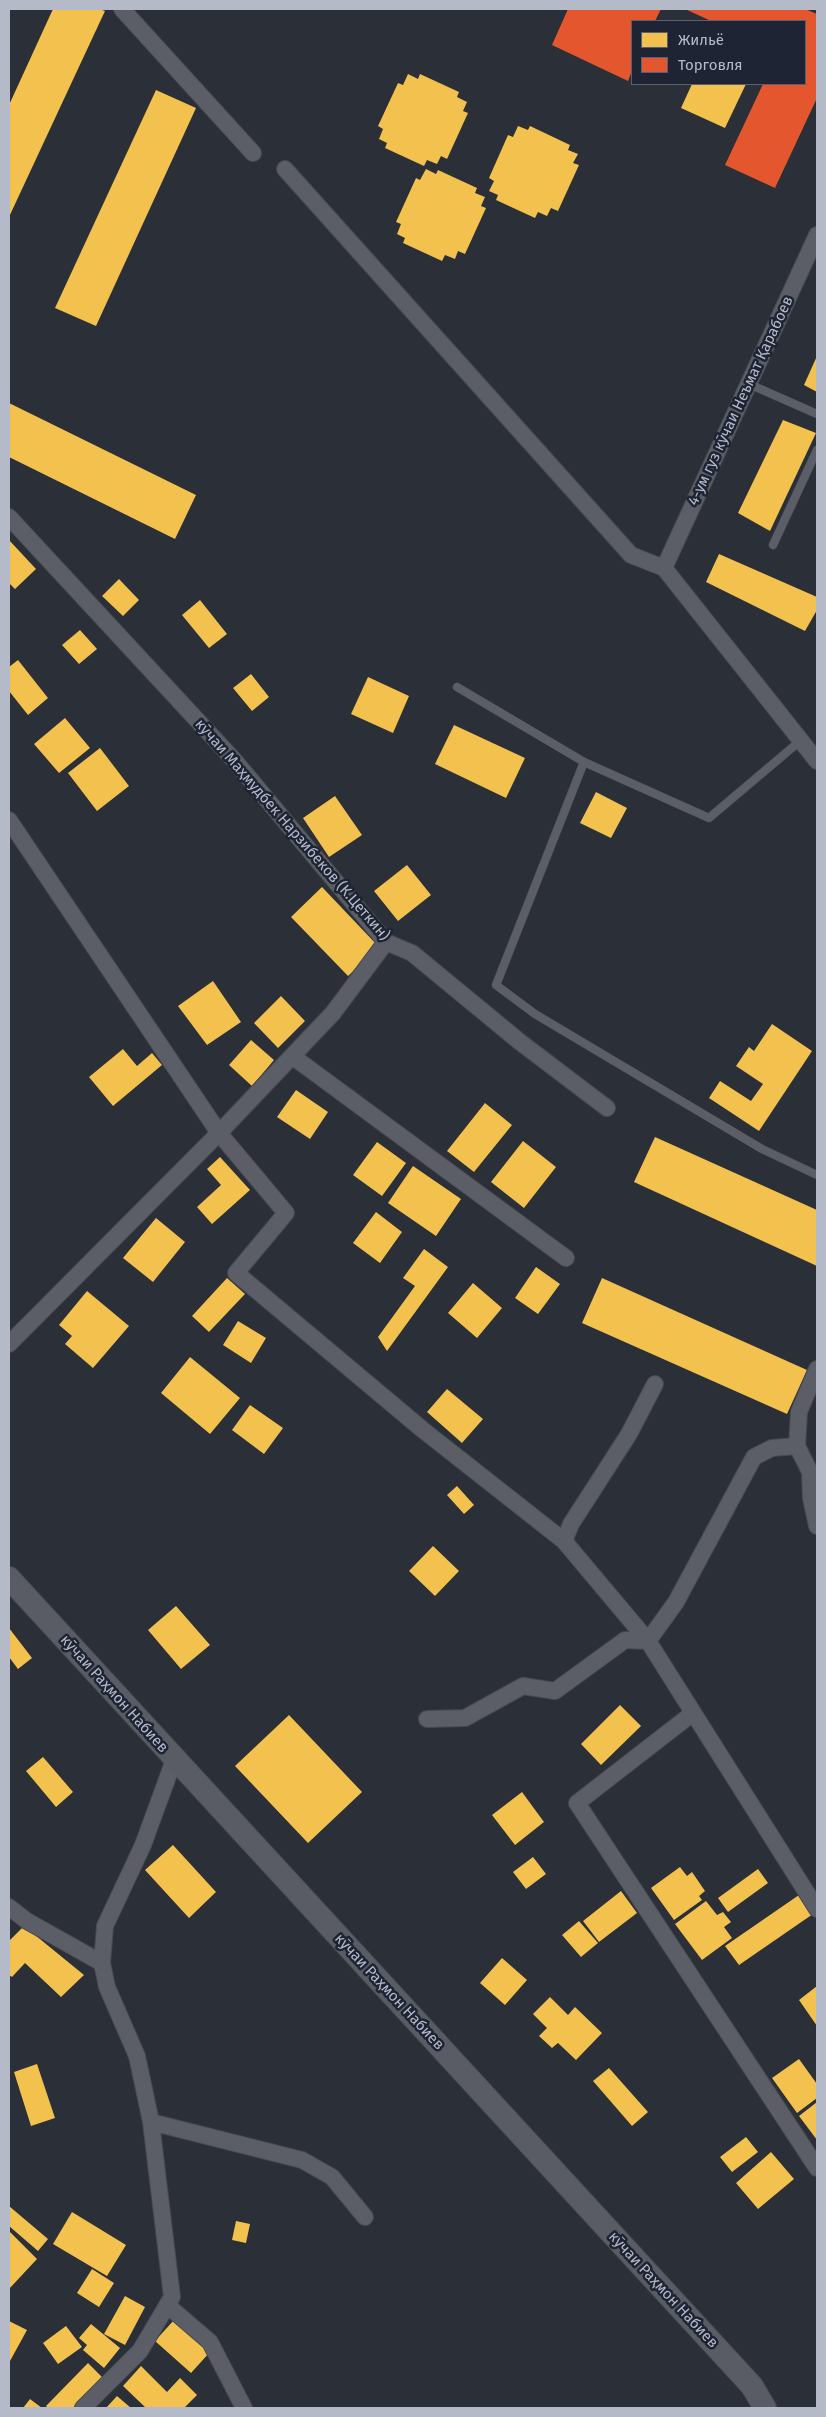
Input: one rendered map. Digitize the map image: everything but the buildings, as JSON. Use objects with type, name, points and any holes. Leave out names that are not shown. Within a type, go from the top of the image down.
[{"type":"street","points":[[122,9],[253,153]]},
{"type":"street","points":[[285,169],[630,555],[664,568],[800,741],[816,758]]},
{"type":"street","name":"4-ум гуз кӯчаи Неъмат Қарабоев","points":[[664,568],[817,234]]},
{"type":"street","name":"кӯчаи Маҳмудбек Нарзибеков (К.Цеткин)","points":[[9,517],[234,760],[386,942],[412,953],[520,1042],[606,1108]]},
{"type":"street","points":[[9,820],[219,1133],[286,1213],[236,1272],[424,1430],[564,1541],[648,1641],[817,1909]]},
{"type":"street","points":[[9,1344],[219,1133],[333,1013],[386,942]]},
{"type":"street","points":[[292,1056],[566,1258]]},
{"type":"street","points":[[817,1369],[798,1412],[797,1446],[810,1472],[811,1498],[817,1526]]},
{"type":"street","points":[[564,1541],[571,1524],[628,1434],[655,1384]]},
{"type":"street","points":[[648,1641],[676,1602],[754,1456],[772,1448],[797,1446]]},
{"type":"street","name":"кӯчаи Раҳмон Набиев","points":[[9,1578],[174,1760],[752,2386],[765,2408]]},
{"type":"street","points":[[427,1719],[465,1718],[523,1686],[555,1691],[625,1640],[648,1641]]},
{"type":"street","points":[[693,1713],[577,1803],[817,2168]]},
{"type":"street","points":[[83,2408],[140,2351],[172,2297],[151,2122],[137,2056],[107,1987],[102,1963],[105,1926],[143,1845],[174,1760]]},
{"type":"street","points":[[9,1907],[27,1921],[102,1963]]},
{"type":"street","points":[[151,2122],[302,2160],[332,2177],[364,2217]]},
{"type":"street","points":[[167,2305],[210,2342],[244,2408]]},
{"type":"lane","points":[[749,384],[817,414]]},
{"type":"lane","points":[[773,545],[817,450]]},
{"type":"lane","points":[[457,687],[584,762],[709,818],[800,741]]},
{"type":"lane","points":[[584,762],[496,984],[536,1014],[762,1149],[817,1175]]}]
